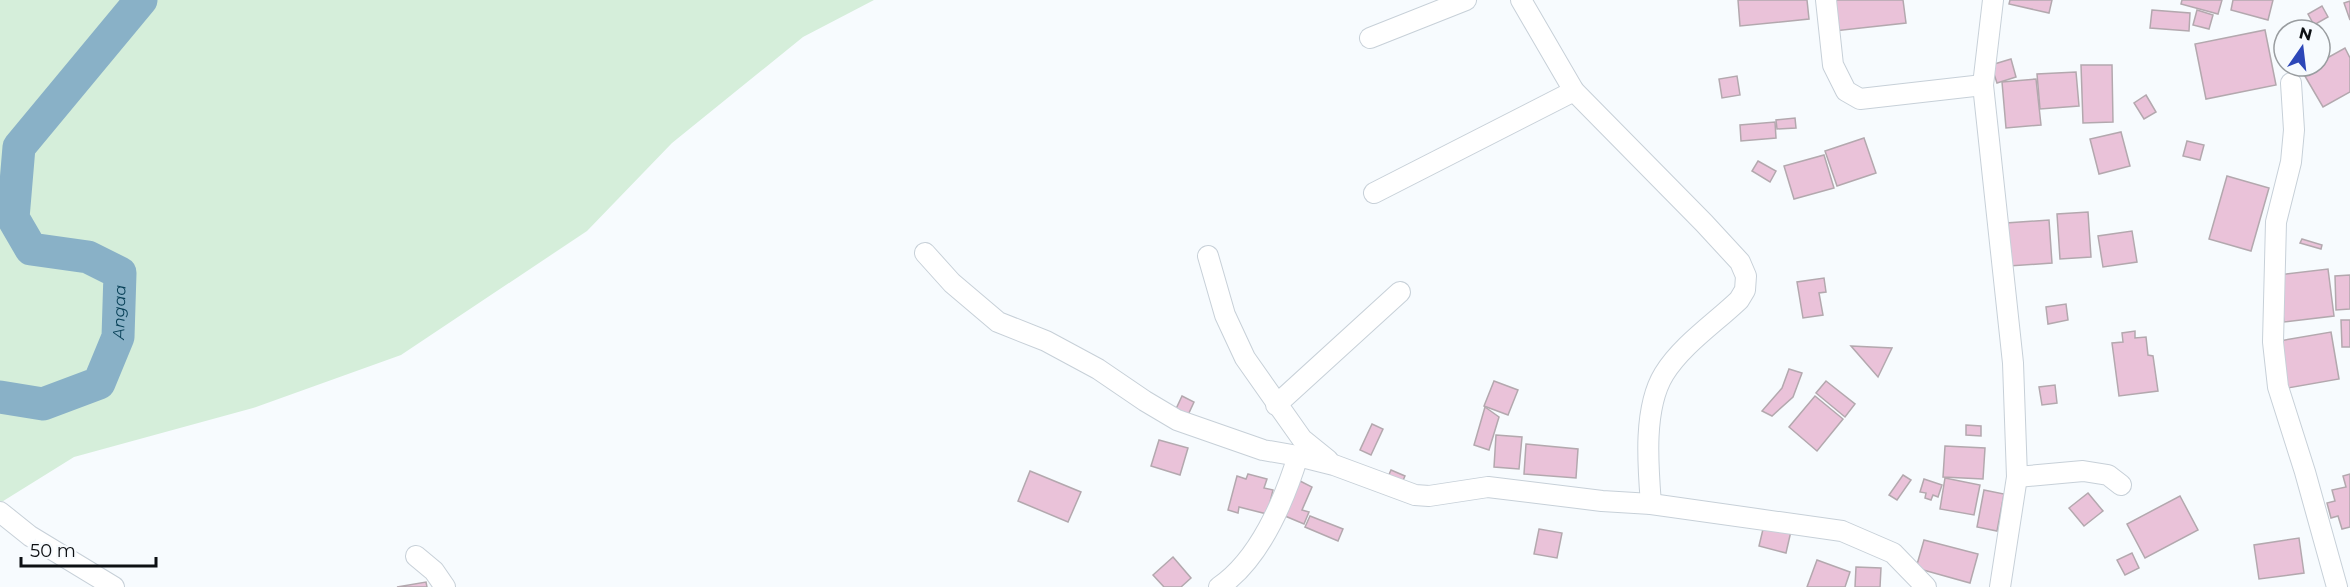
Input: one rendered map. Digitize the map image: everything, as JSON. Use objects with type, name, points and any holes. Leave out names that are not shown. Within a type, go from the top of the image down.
[{"type":"street","points":[[1370,38],[1466,0]]},
{"type":"street","points":[[1521,0],[1574,91],[1704,223],[1740,262],[1746,276],[1745,290],[1740,300],[1676,357],[1663,375],[1653,401],[1650,430],[1648,467],[1651,504]]},
{"type":"street","points":[[1826,0],[1833,64],[1846,91],[1860,99],[1983,85]]},
{"type":"street","points":[[1993,0],[1983,85],[2013,363],[2018,477],[2001,587]]},
{"type":"street","points":[[2290,83],[2294,130],[2291,162],[2276,222],[2273,342],[2278,387],[2306,472],[2337,587]]},
{"type":"street","points":[[1374,193],[1574,91]]},
{"type":"street","points":[[925,253],[952,283],[998,322],[1046,341],[1098,369],[1177,420],[1263,450],[1334,465],[1415,495],[1488,487],[1602,501],[1651,504],[1842,531],[1893,553],[1926,587]]},
{"type":"street","points":[[1208,256],[1225,315],[1245,358],[1302,439],[1334,465]]},
{"type":"street","points":[[1276,405],[1400,292]]},
{"type":"street","points":[[1219,587],[1257,548],[1289,485],[1298,456]]},
{"type":"street","points":[[2018,477],[2083,471],[2108,476],[2121,485]]},
{"type":"street","points":[[0,512],[30,536],[114,587]]},
{"type":"street","points":[[416,556],[434,571],[445,587]]},
{"type":"green space","points":[[0,0],[874,0],[803,37],[672,143],[587,231],[401,355],[253,408],[74,457],[0,503]]},
{"type":"building","points":[[1738,0],[1807,0],[1809,19],[1740,26]]},
{"type":"building","points":[[1830,0],[1903,0],[1906,23],[1834,31]]},
{"type":"building","points":[[2010,0],[2052,0],[2049,13],[2009,4]]},
{"type":"building","points":[[2182,0],[2222,0],[2218,14],[2181,4]]},
{"type":"building","points":[[2233,0],[2273,0],[2268,20],[2231,10]]},
{"type":"building","points":[[2350,1],[2350,20],[2344,3]]},
{"type":"building","points":[[2322,6],[2328,17],[2310,18],[2308,14]]},
{"type":"building","points":[[2152,10],[2190,13],[2189,31],[2150,28]]},
{"type":"building","points":[[2197,10],[2213,15],[2209,29],[2193,25]]},
{"type":"building","points":[[2265,30],[2272,65],[2272,78],[2275,78],[2276,85],[2206,99],[2195,44]]},
{"type":"building","points":[[2345,48],[2350,58],[2350,92],[2323,107],[2306,78],[2332,78],[2332,55]]},
{"type":"building","points":[[2011,59],[2016,77],[1997,83],[1991,65]]},
{"type":"building","points":[[2081,65],[2112,65],[2113,122],[2083,123]]},
{"type":"building","points":[[2076,72],[2079,106],[2040,109],[2037,74]]},
{"type":"building","points":[[1737,76],[1740,95],[1722,98],[1719,79]]},
{"type":"building","points":[[2036,79],[2041,125],[2006,128],[2002,82]]},
{"type":"building","points":[[2146,95],[2156,112],[2144,119],[2134,103]]},
{"type":"building","points":[[1795,118],[1796,128],[1777,129],[1776,120]]},
{"type":"building","points":[[1775,122],[1776,138],[1741,141],[1740,125]]},
{"type":"building","points":[[2121,132],[2130,166],[2099,174],[2090,139]]},
{"type":"building","points":[[1864,138],[1876,173],[1837,186],[1825,151]]},
{"type":"building","points":[[2187,141],[2204,145],[2200,160],[2183,156]]},
{"type":"building","points":[[1824,155],[1834,188],[1794,199],[1784,166]]},
{"type":"building","points":[[1758,161],[1776,171],[1770,182],[1752,171]]},
{"type":"building","points":[[2227,176],[2269,188],[2251,251],[2209,239]]},
{"type":"building","points":[[2088,212],[2091,257],[2060,259],[2057,214]]},
{"type":"building","points":[[2049,220],[2052,263],[2009,266],[2006,223]]},
{"type":"building","points":[[2132,231],[2137,262],[2103,267],[2098,236]]},
{"type":"building","points":[[2302,239],[2322,245],[2321,249],[2300,243]]},
{"type":"building","points":[[2328,269],[2334,316],[2284,322],[2278,275]]},
{"type":"building","points":[[2350,275],[2350,309],[2336,310],[2335,276]]},
{"type":"building","points":[[1824,278],[1826,292],[1819,293],[1823,315],[1803,318],[1797,282]]},
{"type":"building","points":[[2066,304],[2068,320],[2048,324],[2046,307]]},
{"type":"building","points":[[2341,320],[2350,320],[2350,347],[2342,347]]},
{"type":"building","points":[[2135,331],[2135,338],[2146,337],[2148,355],[2153,356],[2158,391],[2119,396],[2112,343],[2123,342],[2122,333]]},
{"type":"building","points":[[2331,332],[2339,379],[2288,388],[2279,341]]},
{"type":"building","points":[[1851,346],[1892,348],[1878,377]]},
{"type":"building","points":[[1789,369],[1802,373],[1793,397],[1772,416],[1762,411],[1782,388]]},
{"type":"building","points":[[1494,381],[1518,390],[1508,415],[1484,406]]},
{"type":"building","points":[[1826,381],[1855,404],[1845,417],[1816,393]]},
{"type":"building","points":[[2055,385],[2057,403],[2042,405],[2039,387]]},
{"type":"building","points":[[1182,396],[1194,402],[1188,415],[1176,409]]},
{"type":"building","points":[[1815,396],[1843,419],[1817,451],[1789,427]]},
{"type":"building","points":[[1485,407],[1499,417],[1489,450],[1474,445]]},
{"type":"building","points":[[1372,424],[1383,429],[1371,455],[1360,450]]},
{"type":"building","points":[[1966,425],[1981,426],[1981,436],[1966,435]]},
{"type":"building","points":[[1496,435],[1522,437],[1519,469],[1494,467]]},
{"type":"building","points":[[1159,440],[1188,448],[1180,475],[1151,466]]},
{"type":"building","points":[[1526,444],[1578,449],[1576,478],[1524,474]]},
{"type":"building","points":[[1945,446],[1985,448],[1983,479],[1943,477]]},
{"type":"building","points":[[1391,470],[1405,476],[1401,485],[1387,479]]},
{"type":"building","points":[[1030,471],[1081,492],[1068,522],[1018,501]]},
{"type":"building","points":[[1248,474],[1267,479],[1264,488],[1273,490],[1267,514],[1239,507],[1238,513],[1228,510],[1237,476],[1246,479]]},
{"type":"building","points":[[2350,474],[2350,527],[2342,529],[2338,516],[2331,518],[2327,503],[2335,501],[2332,490],[2346,487],[2343,476]]},
{"type":"building","points":[[1903,475],[1911,480],[1897,500],[1889,495]]},
{"type":"building","points":[[1945,478],[1980,485],[1974,515],[1940,509]]},
{"type":"building","points":[[1924,479],[1942,485],[1938,497],[1933,495],[1931,500],[1925,498],[1926,493],[1920,492]]},
{"type":"building","points":[[1300,481],[1312,487],[1302,510],[1309,512],[1304,524],[1285,516]]},
{"type":"building","points":[[1984,490],[2004,494],[1997,531],[1977,527]]},
{"type":"building","points":[[2088,493],[2103,511],[2084,526],[2069,508]]},
{"type":"building","points":[[2180,496],[2198,530],[2145,558],[2127,524]]},
{"type":"building","points":[[1310,516],[1343,529],[1338,541],[1305,527]]},
{"type":"building","points":[[1764,525],[1791,531],[1786,553],[1759,546]]},
{"type":"building","points":[[1539,529],[1562,533],[1557,558],[1534,554]]},
{"type":"building","points":[[2299,538],[2304,573],[2259,579],[2254,545]]},
{"type":"building","points":[[1924,540],[1978,554],[1970,583],[1916,568]]},
{"type":"building","points":[[2132,553],[2139,568],[2125,575],[2117,560]]},
{"type":"building","points":[[1173,557],[1191,578],[1181,587],[1164,587],[1153,575]]},
{"type":"building","points":[[1817,560],[1850,572],[1845,587],[1807,587]]},
{"type":"building","points":[[1856,567],[1881,568],[1880,587],[1855,587]]},
{"type":"building","points":[[426,582],[427,587],[397,587]]},
{"type":"waterway","name":"Angaa","points":[[0,397],[43,404],[99,383],[118,337],[120,273],[88,257],[31,249],[13,218],[19,147],[141,0]]}]
